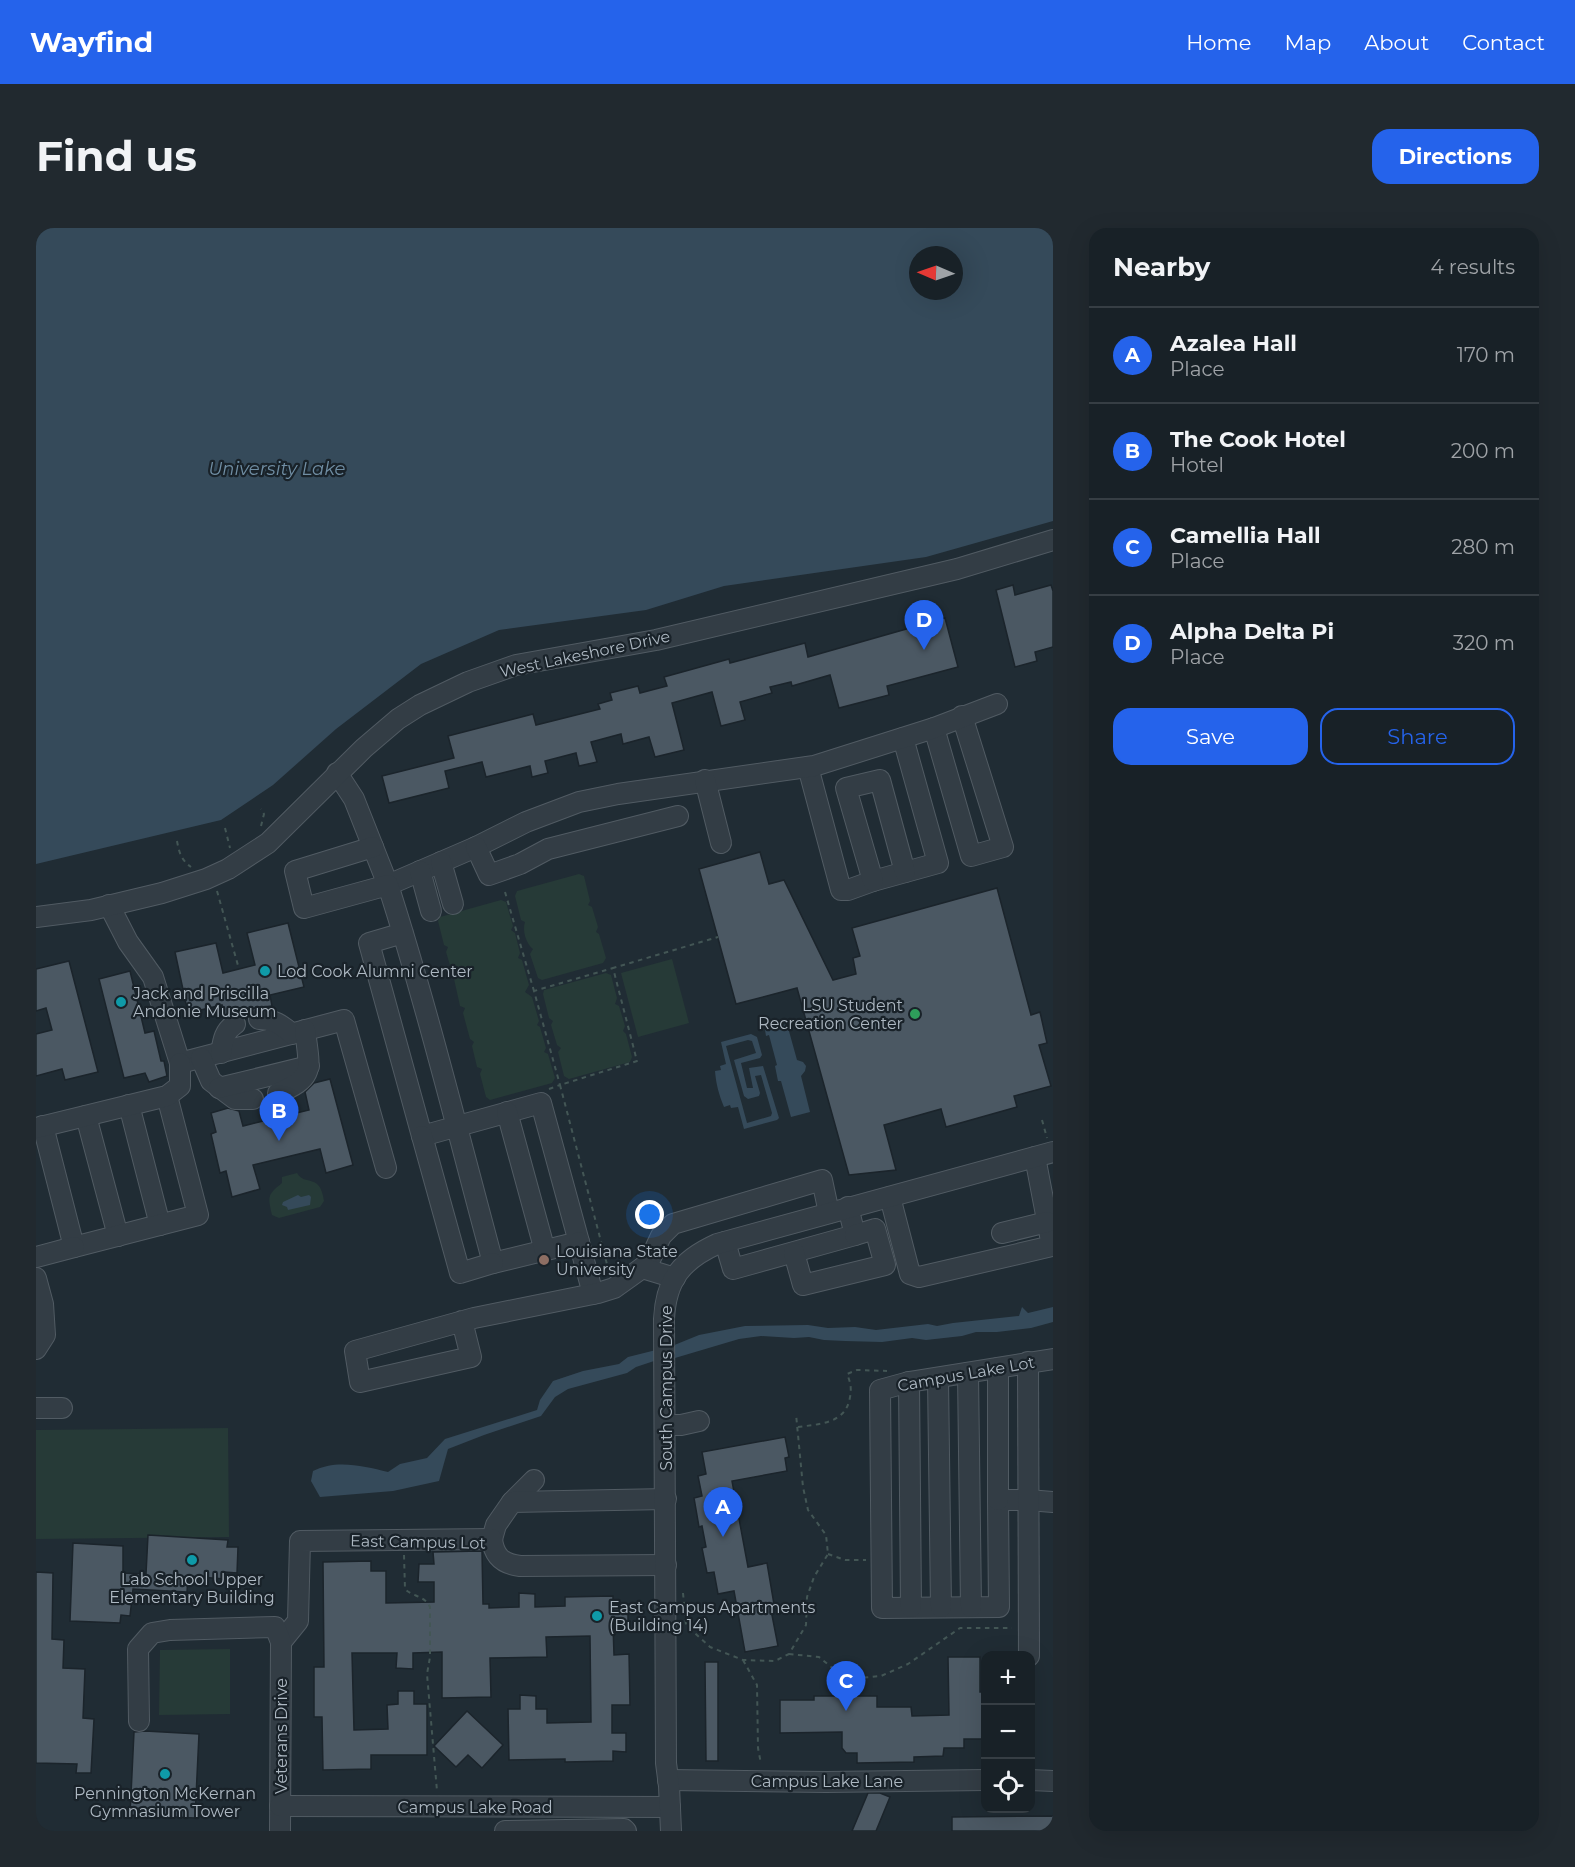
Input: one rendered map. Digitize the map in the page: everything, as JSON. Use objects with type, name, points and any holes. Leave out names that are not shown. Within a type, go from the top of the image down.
[{"type":"street","name":"West Lakeshore Drive","points":[[36,917],[109,906],[184,887],[228,869],[268,843],[338,773],[398,719],[420,705],[468,682],[516,665],[656,640],[957,569],[1053,540]]},
{"type":"street","points":[[373,847],[295,871],[304,908],[388,885],[476,847],[526,822],[579,802],[705,780],[808,767],[934,728],[997,704]]},
{"type":"street","points":[[934,728],[971,856],[1002,847],[962,716]]},
{"type":"street","points":[[808,767],[840,890],[848,891],[873,881],[938,863],[903,738]]},
{"type":"street","points":[[338,773],[354,799],[388,885],[493,1263]]},
{"type":"street","points":[[705,780],[721,843]]},
{"type":"street","points":[[873,881],[846,788],[880,780],[905,872]]},
{"type":"street","points":[[476,847],[489,875],[520,864],[548,849],[678,816]]},
{"type":"street","points":[[441,862],[453,904]]},
{"type":"street","points":[[420,872],[431,911]]},
{"type":"street","points":[[74,1247],[40,1127],[167,1096],[180,1086],[180,1063],[153,977],[128,942],[109,906]]},
{"type":"street","points":[[403,933],[369,942],[460,1272],[579,1242]]},
{"type":"street","points":[[260,1019],[268,1019],[299,1032],[309,1066],[306,1075],[297,1085],[278,1093]]},
{"type":"street","points":[[180,1063],[344,1020],[386,1168]]},
{"type":"street","points":[[221,1053],[223,1039],[228,1029],[235,1024]]},
{"type":"street","points":[[201,1058],[211,1081],[219,1088],[235,1099],[253,1099]]},
{"type":"street","points":[[219,1088],[309,1066]]},
{"type":"street","points":[[36,1257],[198,1215],[167,1096]]},
{"type":"street","points":[[422,1136],[542,1103],[593,1294]]},
{"type":"street","points":[[129,1105],[160,1225]]},
{"type":"street","points":[[507,1112],[545,1251]]},
{"type":"street","points":[[86,1116],[118,1236]]},
{"type":"street","points":[[890,1197],[910,1274],[919,1277],[1052,1246],[1047,1222],[1046,1152]]},
{"type":"street","name":"South Campus Drive","points":[[671,1831],[666,1763],[664,1319],[667,1292],[689,1261],[699,1253],[725,1242],[1046,1152]]},
{"type":"street","points":[[462,1321],[471,1357],[360,1382],[355,1351],[462,1321],[614,1288],[648,1264],[661,1236],[673,1224],[822,1180],[829,1213]]},
{"type":"street","points":[[775,1193],[782,1225]]},
{"type":"street","points":[[848,1208],[855,1235]]},
{"type":"street","points":[[1002,1233],[1047,1222]]},
{"type":"street","points":[[725,1242],[733,1269],[876,1230],[885,1265],[803,1286],[794,1253]]},
{"type":"street","points":[[642,1268],[675,1278]]},
{"type":"street","points":[[36,1278],[43,1304],[45,1335],[36,1349]]},
{"type":"street","name":"Campus Lake Lot","points":[[882,1560],[880,1390],[909,1382],[1053,1359]]},
{"type":"street","points":[[1028,1362],[1029,1651]]},
{"type":"street","points":[[882,1560],[882,1608],[999,1607],[998,1368]]},
{"type":"street","points":[[968,1373],[971,1607]]},
{"type":"street","points":[[938,1378],[941,1607]]},
{"type":"street","points":[[909,1382],[911,1607]]},
{"type":"street","points":[[36,1408],[62,1408]]},
{"type":"street","points":[[665,1425],[681,1425],[699,1421]]},
{"type":"street","points":[[492,1539],[496,1525],[512,1502],[534,1480]]},
{"type":"street","points":[[512,1502],[666,1499]]},
{"type":"street","points":[[998,1500],[1053,1502]]},
{"type":"street","name":"East Campus Lot","points":[[281,1642],[298,1621],[300,1541],[492,1539],[495,1552],[502,1562],[520,1566],[666,1565]]},
{"type":"street","points":[[139,1721],[138,1649],[152,1633],[170,1630],[275,1627],[281,1642]]},
{"type":"street","name":"Veterans Drive","points":[[280,1831],[281,1642]]},
{"type":"street","name":"Campus Lake Lane","points":[[668,1780],[981,1780]]},
{"type":"street","points":[[1035,1780],[1053,1781]]},
{"type":"street","name":"Campus Lake Road","points":[[280,1806],[670,1807]]},
{"type":"street","points":[[505,1831],[624,1829],[626,1831]]},
{"type":"path","points":[[225,828],[230,851]]},
{"type":"path","points":[[177,841],[184,863],[199,870]]},
{"type":"path","points":[[216,885],[239,969]]},
{"type":"path","points":[[505,892],[560,1085],[611,1280]]},
{"type":"path","points":[[534,991],[718,937]]},
{"type":"path","points":[[560,1085],[637,1061],[613,968]]},
{"type":"path","points":[[1042,1120],[1046,1152]]},
{"type":"path","points":[[797,1427],[834,1420],[842,1416],[849,1405],[851,1394],[847,1374],[857,1370],[874,1370]]},
{"type":"path","points":[[789,1654],[806,1625],[807,1597],[814,1576],[828,1554],[826,1534],[808,1510],[803,1487],[796,1414]]},
{"type":"path","points":[[404,1540],[405,1589],[409,1593],[418,1595],[430,1607],[427,1674],[437,1791]]},
{"type":"path","points":[[828,1554],[845,1560],[882,1560]]},
{"type":"path","points":[[683,1592],[686,1625],[710,1647],[743,1660],[775,1661],[789,1654],[819,1657],[836,1671],[858,1678],[881,1677],[908,1664],[960,1628],[1029,1628]]},
{"type":"path","points":[[743,1660],[757,1685],[758,1748],[764,1781]]},
{"type":"green space","points":[[579,874],[584,876],[590,901],[588,905],[592,907],[598,927],[596,932],[599,934],[606,958],[603,963],[542,980],[538,978],[530,954],[533,949],[525,937],[525,922],[521,920],[515,896],[517,891]]},
{"type":"green space","points":[[501,900],[506,902],[513,926],[511,930],[515,933],[520,953],[518,958],[522,960],[529,985],[525,992],[532,997],[539,1021],[537,1025],[540,1027],[546,1048],[544,1052],[548,1054],[555,1078],[552,1083],[490,1100],[486,1097],[480,1074],[482,1069],[477,1067],[472,1046],[474,1042],[470,1039],[463,1013],[465,1008],[460,1006],[454,979],[456,975],[452,972],[446,952],[448,947],[444,945],[438,921],[440,917]]},
{"type":"green space","points":[[672,959],[689,1023],[638,1037],[621,973]]},
{"type":"green space","points":[[606,973],[611,975],[617,998],[615,1004],[619,1006],[625,1026],[623,1031],[626,1034],[632,1057],[630,1062],[569,1079],[564,1076],[558,1052],[561,1048],[557,1045],[551,1025],[553,1021],[549,1018],[544,990]]},
{"type":"green space","points":[[297,1173],[300,1177],[319,1186],[324,1201],[320,1207],[279,1218],[272,1215],[269,1200],[271,1193],[282,1183],[282,1177]]},
{"type":"green space","points":[[228,1428],[229,1537],[36,1539],[36,1430]]},
{"type":"green space","points":[[230,1649],[230,1714],[159,1715],[160,1650]]},
{"type":"water","name":"University Lake","points":[[36,228],[1053,228],[1053,521],[926,557],[724,586],[646,610],[499,630],[421,664],[336,729],[273,785],[221,820],[36,864]]},
{"type":"water","points":[[787,1024],[797,1060],[806,1066],[801,1076],[810,1112],[791,1117],[781,1081],[778,1081],[775,1066],[777,1065],[769,1035],[766,1036],[765,1030]]},
{"type":"water","points":[[751,1034],[757,1037],[762,1055],[760,1058],[741,1063],[747,1088],[753,1088],[749,1068],[763,1066],[779,1118],[777,1120],[744,1129],[738,1107],[731,1108],[730,1105],[724,1107],[715,1071],[721,1070],[720,1066],[726,1064],[721,1042]],"holes":[[[752,1041],[756,1053],[734,1060],[744,1096],[748,1099],[759,1096],[755,1076],[761,1075],[772,1113],[771,1116],[747,1123],[726,1046]]]},
{"type":"water","points":[[298,1195],[301,1197],[309,1195],[310,1205],[288,1210],[282,1205],[283,1202]]},
{"type":"water","points":[[1022,1307],[1028,1313],[1053,1307],[1053,1322],[1031,1328],[976,1332],[926,1340],[912,1338],[882,1342],[761,1336],[739,1339],[675,1358],[654,1361],[636,1367],[627,1373],[568,1389],[555,1397],[541,1416],[448,1449],[439,1481],[393,1491],[320,1497],[311,1481],[313,1471],[331,1465],[360,1466],[388,1472],[400,1464],[427,1458],[445,1439],[537,1410],[540,1400],[553,1381],[583,1371],[619,1364],[628,1357],[672,1346],[699,1335],[745,1326],[808,1325],[876,1330],[928,1324],[937,1326],[1019,1316]]},
{"type":"building","points":[[1013,585],[1015,595],[1051,585],[1053,591],[1053,647],[1035,652],[1037,661],[1015,667],[996,590]]},
{"type":"building","points":[[945,618],[958,667],[887,686],[889,695],[839,708],[830,675],[792,686],[791,682],[770,687],[772,693],[740,702],[745,720],[721,726],[712,692],[672,703],[684,750],[655,757],[649,737],[623,744],[621,734],[591,742],[597,762],[579,766],[576,753],[545,761],[548,773],[532,777],[530,766],[486,777],[482,762],[445,771],[449,788],[389,803],[382,776],[454,758],[448,736],[533,714],[536,725],[600,709],[598,704],[612,700],[610,693],[638,686],[640,693],[667,686],[664,677],[729,659],[730,663],[805,643],[808,657]]},
{"type":"building","name":"LSU Student Recreation Center","points":[[760,852],[769,884],[784,880],[833,980],[856,974],[853,958],[860,956],[852,928],[997,888],[1031,1015],[1040,1012],[1047,1043],[1039,1045],[1051,1086],[1014,1096],[1017,1107],[946,1127],[941,1109],[884,1125],[896,1170],[849,1175],[797,988],[736,1004],[699,869]]},
{"type":"building","name":"Lod Cook Alumni Center","points":[[288,923],[304,987],[270,995],[272,1006],[254,1008],[240,1013],[233,1012],[225,1017],[222,1005],[188,1013],[175,952],[216,943],[223,973],[255,965],[247,933]]},
{"type":"building","points":[[69,961],[98,1072],[65,1080],[62,1069],[36,1076],[36,1034],[52,1030],[46,1008],[36,1011],[36,969]]},
{"type":"building","points":[[130,971],[145,1033],[154,1031],[167,1076],[149,1082],[145,1073],[124,1078],[99,979]]},
{"type":"building","points":[[330,1079],[353,1165],[326,1173],[320,1149],[253,1165],[260,1189],[232,1197],[226,1171],[220,1173],[211,1134],[216,1132],[211,1113],[228,1108],[239,1111],[243,1126],[309,1110],[305,1092],[314,1083]]},
{"type":"building","points":[[785,1437],[789,1457],[785,1458],[787,1471],[732,1481],[748,1567],[767,1563],[775,1610],[771,1610],[778,1646],[745,1652],[734,1591],[718,1594],[714,1572],[707,1573],[702,1548],[706,1547],[702,1526],[699,1527],[694,1498],[702,1496],[698,1476],[706,1474],[702,1452]]},
{"type":"building","points":[[148,1535],[228,1540],[227,1547],[238,1547],[237,1573],[225,1572],[225,1579],[188,1576],[187,1592],[133,1589],[130,1616],[121,1615],[120,1623],[70,1621],[73,1543],[123,1546],[123,1573],[146,1574]]},
{"type":"building","points":[[482,1551],[483,1604],[489,1604],[489,1608],[519,1607],[519,1593],[535,1594],[535,1607],[565,1606],[565,1597],[613,1596],[613,1607],[628,1608],[628,1626],[613,1625],[614,1655],[629,1654],[630,1705],[612,1705],[612,1733],[626,1733],[626,1752],[613,1751],[613,1761],[509,1760],[508,1709],[520,1709],[520,1695],[536,1696],[536,1709],[547,1709],[547,1723],[591,1722],[590,1636],[546,1637],[547,1657],[490,1658],[491,1697],[442,1698],[442,1652],[413,1653],[413,1669],[396,1668],[397,1653],[352,1653],[354,1730],[388,1729],[387,1705],[398,1704],[398,1691],[414,1691],[414,1704],[427,1704],[427,1755],[371,1755],[371,1769],[323,1770],[322,1717],[314,1717],[314,1667],[324,1667],[323,1562],[371,1561],[371,1571],[386,1571],[386,1603],[434,1602],[434,1582],[418,1582],[419,1564],[434,1564],[433,1552]]},
{"type":"building","points":[[36,1572],[53,1573],[52,1639],[64,1640],[63,1668],[85,1669],[83,1718],[94,1719],[91,1773],[76,1773],[77,1764],[36,1763]]},
{"type":"building","points":[[948,1657],[980,1657],[981,1739],[964,1739],[964,1748],[944,1748],[943,1756],[914,1757],[914,1762],[857,1763],[857,1753],[846,1753],[842,1748],[842,1732],[780,1733],[780,1700],[814,1700],[814,1696],[877,1696],[877,1707],[911,1707],[912,1716],[949,1715]]},
{"type":"building","points":[[705,1662],[718,1662],[718,1761],[706,1761]]},
{"type":"building","points":[[467,1711],[503,1745],[482,1768],[468,1755],[456,1767],[434,1746]]},
{"type":"building","name":"Pennington McKernan Gymnasium Tower","points":[[134,1732],[199,1734],[195,1818],[130,1815]]},
{"type":"building","points":[[868,1793],[880,1793],[890,1797],[876,1831],[852,1831]]},
{"type":"building","points":[[1053,1816],[1053,1831],[952,1831],[952,1817]]},
{"type":"place","name":"Alpha Delta Pi","points":[[924,650]]},
{"type":"place","name":"Lod Cook Alumni Center","points":[[265,971]]},
{"type":"place","name":"Jack and Priscilla Andonie Museum","points":[[121,1002]]},
{"type":"place","name":"LSU Student Recreation Center","points":[[915,1014]]},
{"type":"place","name":"The Cook Hotel","points":[[279,1141]]},
{"type":"place","name":"Louisiana State University","points":[[544,1260]]},
{"type":"place","name":"Azalea Hall","points":[[723,1537]]},
{"type":"place","name":"Lab School Upper Elementary Building","points":[[192,1560]]},
{"type":"place","name":"East Campus Apartments (Building 14)","points":[[597,1616]]},
{"type":"place","name":"Camellia Hall","points":[[846,1711]]},
{"type":"place","name":"Pennington McKernan Gymnasium Tower","points":[[165,1774]]}]
